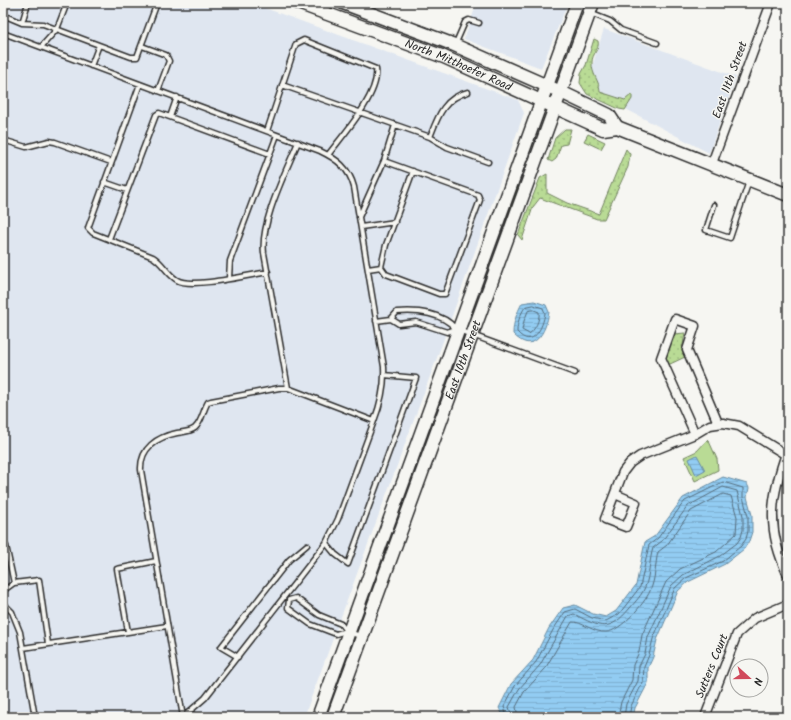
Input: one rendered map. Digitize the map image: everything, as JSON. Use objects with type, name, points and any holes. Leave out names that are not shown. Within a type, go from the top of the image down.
[{"type":"main road","name":"North Mitthoefer Road","points":[[298,3],[473,69],[603,130],[617,127]]},
{"type":"main road","name":"North Mitthoefer Road","points":[[343,3],[455,45],[609,115],[617,127],[711,166],[788,195]]},
{"type":"main road","name":"East 10th Street","points":[[318,717],[347,631],[577,3]]},
{"type":"main road","name":"East 10th Street","points":[[333,717],[592,8]]},
{"type":"main road","points":[[406,43],[419,40],[447,50],[451,50],[455,45]]},
{"type":"street","name":"East 11th Street","points":[[711,166],[771,3]]},
{"type":"street","points":[[695,434],[661,358],[675,319],[695,326],[687,350],[718,423]]},
{"type":"street","points":[[615,494],[623,472],[635,459],[718,423],[739,426],[787,453],[777,480],[772,514],[776,545],[788,574]]},
{"type":"street","name":"Sutters Court","points":[[705,717],[737,634],[755,618],[788,604]]},
{"type":"lane","points":[[22,23],[28,3]]},
{"type":"lane","points":[[41,47],[57,30],[67,3]]},
{"type":"lane","points":[[3,16],[22,23],[42,24],[131,57],[137,57],[157,3]]},
{"type":"lane","points":[[592,8],[621,30],[656,43]]},
{"type":"lane","points":[[455,45],[464,22],[469,20],[479,23]]},
{"type":"lane","points":[[3,33],[298,142],[328,155],[341,163],[351,176],[376,321],[384,376],[383,394],[374,421],[338,519],[326,543],[205,698],[183,717],[141,470],[142,455],[151,444],[161,438],[193,429],[199,423],[208,402],[279,388],[288,388],[374,421]]},
{"type":"lane","points":[[266,131],[296,44],[304,40],[376,69],[377,78],[361,112],[328,155]]},
{"type":"lane","points":[[91,66],[99,45]]},
{"type":"lane","points":[[142,46],[166,55],[169,61],[158,90]]},
{"type":"lane","points":[[140,84],[88,228],[93,233],[159,260],[173,278],[184,284],[268,272]]},
{"type":"lane","points":[[282,85],[430,137],[447,147],[488,162]]},
{"type":"lane","points":[[430,137],[439,113],[448,102],[458,94],[468,92]]},
{"type":"lane","points":[[170,117],[177,98]]},
{"type":"lane","points":[[210,110],[213,104]]},
{"type":"lane","points":[[109,239],[156,115],[159,113],[270,154]]},
{"type":"lane","points":[[359,217],[384,161],[395,125]]},
{"type":"lane","points":[[229,278],[230,261],[278,135]]},
{"type":"lane","points":[[3,140],[26,148],[49,141],[55,142],[111,162]]},
{"type":"lane","points":[[288,388],[263,245],[265,229],[298,142]]},
{"type":"lane","points":[[384,161],[478,195],[480,200],[445,294],[439,294],[386,274],[381,267],[384,252],[413,172]]},
{"type":"lane","points":[[714,205],[706,230],[730,238],[749,180]]},
{"type":"lane","points":[[104,182],[128,190]]},
{"type":"lane","points":[[360,227],[395,222]]},
{"type":"lane","points":[[368,269],[381,267]]},
{"type":"lane","points":[[391,319],[397,312],[417,311],[450,321],[457,330]]},
{"type":"lane","points":[[376,321],[391,319],[399,324],[410,322],[423,323],[447,332],[457,330],[575,372]]},
{"type":"lane","points":[[326,543],[335,554],[348,564],[416,378],[384,376]]},
{"type":"lane","points":[[238,657],[221,646],[289,560],[307,545]]},
{"type":"lane","points":[[3,546],[6,546],[14,583]]},
{"type":"lane","points":[[128,632],[117,569],[156,561]]},
{"type":"lane","points":[[3,591],[14,583],[39,580],[48,644]]},
{"type":"lane","points":[[285,597],[289,600]]},
{"type":"lane","points":[[289,600],[296,598],[319,615],[341,624],[347,631],[362,637]]},
{"type":"lane","points":[[289,600],[288,608],[310,624],[336,634],[347,631]]},
{"type":"lane","points":[[3,603],[15,617],[23,648],[35,717]]},
{"type":"lane","points":[[23,648],[167,626]]},
{"type":"shaded area","points":[[3,3],[251,3],[518,100],[524,113],[442,344],[304,717],[3,717]]},
{"type":"shaded area","points":[[477,3],[568,3],[541,68],[464,39]]},
{"type":"shaded area","points":[[604,29],[736,77],[709,153],[605,98],[590,73]]},
{"type":"green space","points":[[594,39],[598,41],[598,44],[592,59],[592,66],[599,84],[600,92],[625,100],[632,94],[632,99],[625,110],[619,109],[587,94],[580,83],[581,74],[586,65]]},
{"type":"green space","points":[[565,129],[571,129],[567,144],[561,145],[556,159],[552,162],[548,160],[555,138]]},
{"type":"green space","points":[[588,134],[605,142],[601,149],[584,141]]},
{"type":"green space","points":[[626,149],[630,154],[628,167],[604,219],[597,219],[540,198],[533,207],[522,240],[518,235],[540,178],[547,174],[547,193],[567,203],[599,214]]},
{"type":"green space","points":[[517,186],[520,187],[499,250],[497,249]]},
{"type":"green space","points":[[685,333],[682,351],[685,357],[668,365],[666,362],[668,339],[674,334]]},
{"type":"green space","points":[[708,439],[717,459],[718,470],[695,481],[684,457],[697,451]]},
{"type":"water","points":[[534,301],[546,305],[549,312],[542,334],[533,342],[527,343],[520,340],[513,334],[514,326],[522,303]]},
{"type":"water","points":[[697,455],[705,470],[696,475],[689,459]]},
{"type":"water","points":[[723,477],[747,484],[749,488],[747,497],[752,515],[752,532],[749,541],[744,549],[725,564],[688,582],[678,591],[657,640],[653,657],[648,668],[648,683],[635,708],[633,717],[504,717],[499,708],[511,684],[533,660],[549,628],[563,608],[575,605],[593,614],[606,617],[616,611],[636,585],[645,542],[655,536],[683,498]]}]
